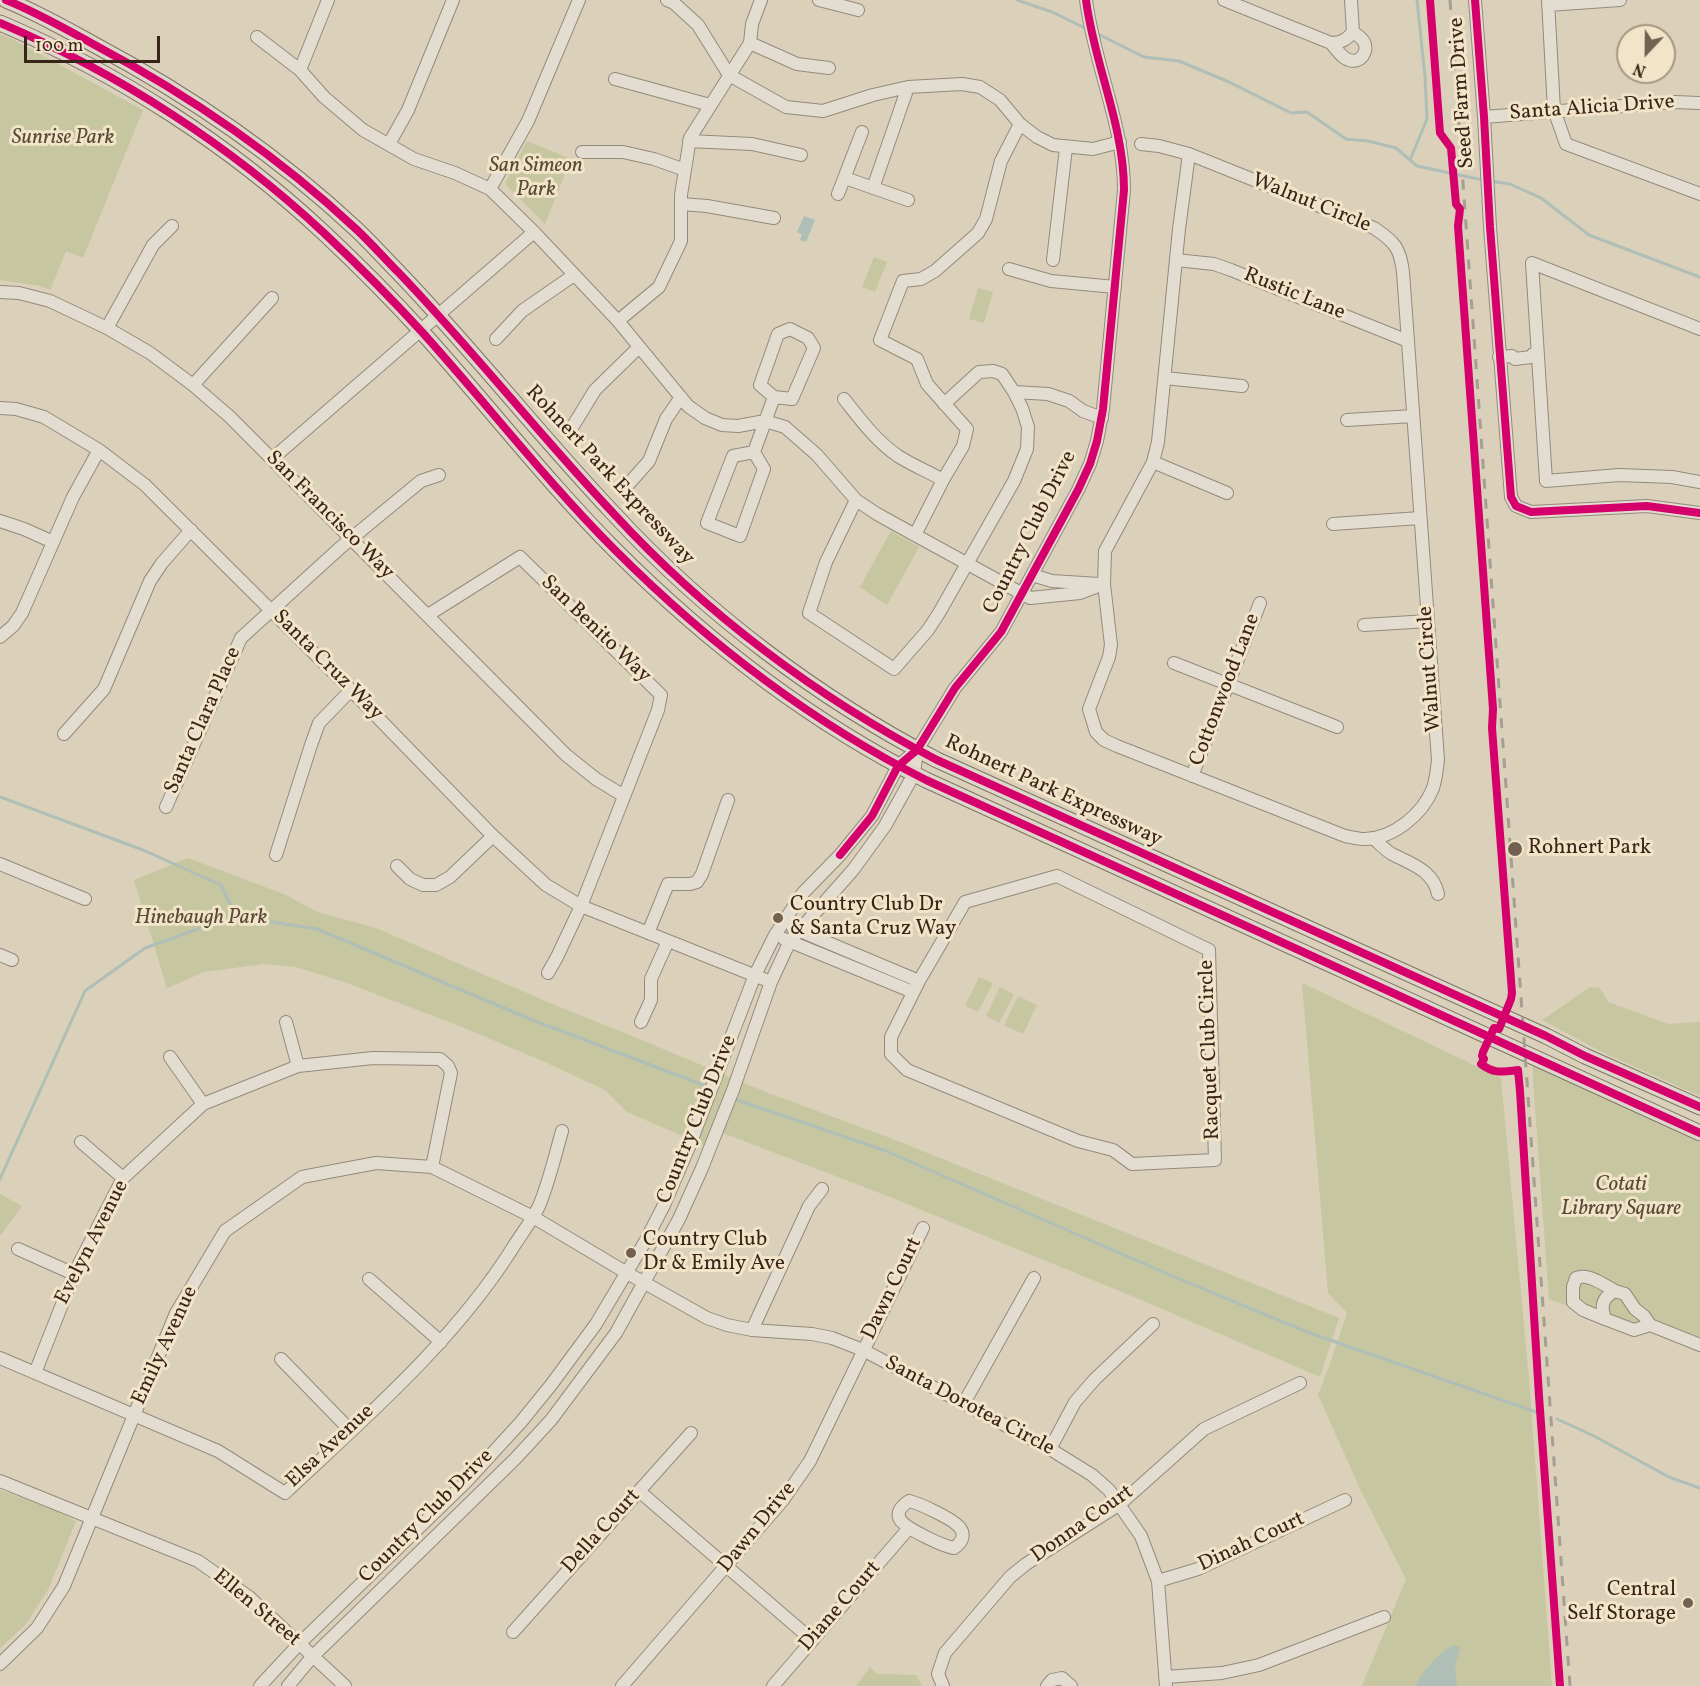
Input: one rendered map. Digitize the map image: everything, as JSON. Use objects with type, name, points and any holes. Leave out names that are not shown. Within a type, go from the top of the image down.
[{"type":"main road","name":"Rohnert Park Expressway","points":[[6,0],[136,68],[201,109],[264,153],[325,202],[357,230],[439,315],[612,512],[671,573],[776,659],[812,685],[917,750],[1700,1107]]},
{"type":"main road","name":"Rohnert Park Expressway","points":[[0,23],[37,39],[121,83],[176,118],[236,160],[322,231],[421,330],[577,510],[615,550],[673,605],[808,711],[914,774],[1700,1133]]},
{"type":"street","points":[[300,70],[328,0]]},
{"type":"street","points":[[388,144],[408,110],[453,0]]},
{"type":"street","points":[[490,189],[528,121],[579,0]]},
{"type":"street","points":[[618,321],[659,286],[681,241],[681,204],[689,141],[750,43],[752,24],[762,0]]},
{"type":"street","points":[[819,0],[858,10]]},
{"type":"street","name":"Country Club Drive","points":[[260,1686],[299,1644],[466,1482],[521,1422],[596,1324],[664,1205],[689,1147],[755,975],[775,935],[802,894],[840,855],[872,816],[898,766],[917,750],[956,688],[1001,632],[1078,490],[1090,464],[1102,418],[1124,190],[1120,142],[1095,48],[1086,0]]},
{"type":"street","points":[[1224,0],[1331,43],[1347,39],[1353,32],[1351,0]]},
{"type":"street","name":"Seed Farm Drive","points":[[1475,0],[1488,198],[1506,357],[1511,497],[1516,506],[1531,512],[1647,506],[1700,513]]},
{"type":"street","points":[[1620,0],[1548,2],[1554,110],[1566,144],[1700,194]]},
{"type":"street","points":[[672,1],[698,25],[729,75],[786,106],[823,111],[873,95],[908,87],[962,84],[980,87],[1000,100],[1020,124],[1037,137],[1053,145],[1093,149],[1120,142]]},
{"type":"street","points":[[1331,43],[1343,57],[1355,61],[1360,59],[1365,54],[1366,48],[1361,38],[1353,32]]},
{"type":"street","points":[[257,37],[300,70],[324,97],[363,130],[414,159],[455,173],[490,189],[618,321],[681,398],[705,418],[722,425],[738,426],[765,421],[785,427],[817,455],[856,500],[877,514],[1030,598],[1080,593],[1104,584]]},
{"type":"street","points":[[750,43],[797,64],[829,68]]},
{"type":"street","points":[[615,79],[710,105]]},
{"type":"street","points":[[873,188],[908,87]]},
{"type":"street","name":"Santa Alicia Drive","points":[[1484,117],[1674,102],[1700,103]]},
{"type":"street","points":[[915,535],[963,446],[966,429],[927,384],[917,359],[880,340],[903,280],[921,279],[935,271],[978,233],[986,219],[1001,161],[1020,124]]},
{"type":"street","points":[[838,194],[862,132]]},
{"type":"street","points":[[689,141],[753,144],[801,155]]},
{"type":"street","name":"Walnut Circle","points":[[1141,144],[1190,154],[1374,228],[1389,238],[1401,254],[1438,760],[1433,788],[1420,810],[1390,833],[1373,838],[1345,836],[1117,746],[1104,740],[1096,732],[1089,709],[1112,645],[1104,584],[1105,551],[1153,462],[1158,442],[1176,260],[1190,154]]},
{"type":"street","points":[[1053,260],[1066,148]]},
{"type":"street","points":[[582,152],[623,152],[654,159],[685,170]]},
{"type":"street","points":[[845,178],[908,200]]},
{"type":"street","points":[[681,204],[707,206],[774,218]]},
{"type":"street","points":[[106,328],[153,245],[172,225]]},
{"type":"street","points":[[272,459],[534,232]]},
{"type":"street","name":"Rustic Lane","points":[[1176,260],[1214,264],[1408,341]]},
{"type":"street","points":[[1700,329],[1532,263],[1536,354],[1546,481],[1619,475],[1672,477],[1700,482]]},
{"type":"street","points":[[1009,268],[1052,281],[1115,287]]},
{"type":"street","points":[[496,339],[522,310],[574,275]]},
{"type":"street","name":"San Francisco Way","points":[[0,292],[19,293],[50,301],[106,328],[150,353],[193,384],[230,417],[566,755],[596,779],[624,796]]},
{"type":"street","points":[[193,384],[272,298]]},
{"type":"street","points":[[790,330],[808,338],[814,348],[792,399],[774,397],[760,385],[778,334],[790,330]]},
{"type":"street","points":[[573,426],[595,390],[639,346]]},
{"type":"street","points":[[1506,357],[1515,352],[1531,351],[1536,354]]},
{"type":"street","points":[[856,500],[826,562],[809,613],[894,669],[939,614],[1014,481],[1026,449],[1028,427],[1022,408],[1002,374],[993,371],[979,372],[944,404]]},
{"type":"street","points":[[1165,378],[1242,386]]},
{"type":"street","points":[[1014,392],[1048,394],[1069,400],[1083,411],[1102,418]]},
{"type":"street","points":[[754,452],[774,397]]},
{"type":"street","points":[[626,487],[649,461],[666,419],[681,398]]},
{"type":"street","points":[[844,399],[884,445],[899,456],[943,480]]},
{"type":"street","name":"Santa Cruz Way","points":[[0,408],[16,409],[45,417],[99,450],[145,485],[273,611],[493,836],[546,885],[581,906],[771,982]]},
{"type":"street","points":[[1347,420],[1413,416]]},
{"type":"street","points":[[0,637],[22,614],[73,497],[99,450]]},
{"type":"street","points":[[754,452],[764,469],[740,536],[707,523],[733,456],[754,452]]},
{"type":"street","points":[[1153,462],[1227,493]]},
{"type":"street","name":"Santa Clara Place","points":[[165,807],[242,639],[351,539],[421,482],[439,475]]},
{"type":"street","points":[[1334,524],[1420,518]]},
{"type":"street","points":[[0,521],[53,542]]},
{"type":"street","points":[[64,734],[104,689],[150,580],[191,530]]},
{"type":"street","name":"San Benito Way","points":[[428,615],[520,557],[661,695],[658,710],[581,906],[548,973]]},
{"type":"street","points":[[1032,575],[1052,581],[1104,584]]},
{"type":"street","name":"Cottonwood Lane","points":[[1192,776],[1260,603]]},
{"type":"street","points":[[1364,625],[1428,621]]},
{"type":"street","points":[[1174,663],[1337,727]]},
{"type":"street","points":[[276,855],[320,723],[351,690]]},
{"type":"street","name":"Country Club Drive","points":[[288,1686],[312,1657],[515,1459],[551,1420],[616,1333],[679,1219],[702,1168],[734,1090],[771,982],[790,941],[853,870],[885,826],[914,774],[917,750]]},
{"type":"street","points":[[648,933],[668,884],[697,882],[702,874],[728,800]]},
{"type":"street","points":[[397,866],[410,879],[423,885],[436,885],[450,878],[493,836]]},
{"type":"street","points":[[1373,838],[1390,853],[1419,867],[1436,884],[1438,894]]},
{"type":"street","points":[[0,864],[85,899]]},
{"type":"street","name":"Racquet Club Circle","points":[[1057,876],[1209,950],[1215,1160],[1132,1164],[1113,1150],[1078,1141],[907,1070],[891,1054],[891,1037],[916,986],[965,902],[1057,876]]},
{"type":"street","points":[[783,923],[916,986]]},
{"type":"street","points":[[775,935],[916,986]]},
{"type":"street","points":[[641,1022],[651,1000],[651,979],[668,941]]},
{"type":"street","points":[[286,1022],[298,1066]]},
{"type":"street","points":[[170,1057],[203,1104]]},
{"type":"street","name":"Evelyn Avenue","points":[[35,1373],[74,1274],[123,1178],[203,1104],[298,1066],[373,1058],[440,1059],[452,1073],[432,1167]]},
{"type":"street","name":"Elsa Avenue","points":[[0,1358],[218,1451],[285,1493],[441,1342],[473,1305],[533,1217],[552,1168],[562,1131]]},
{"type":"street","points":[[81,1142],[123,1178]]},
{"type":"street","name":"Emily Avenue","points":[[0,1664],[37,1628],[64,1586],[176,1313],[225,1231],[302,1177],[376,1163],[432,1167],[533,1217],[627,1273]]},
{"type":"street","points":[[752,1330],[809,1206],[822,1189]]},
{"type":"street","name":"Dawn Court","points":[[863,1350],[923,1228]]},
{"type":"street","points":[[18,1250],[74,1274]]},
{"type":"street","name":"Santa Dorotea Circle","points":[[627,1273],[707,1318],[752,1330],[812,1334],[832,1338],[863,1350],[1050,1449],[1092,1475],[1109,1490],[1141,1536],[1158,1581],[1166,1681]]},
{"type":"street","points":[[1650,1325],[1634,1330],[1583,1310],[1573,1302],[1573,1287],[1576,1278],[1582,1276],[1625,1294],[1650,1325],[1700,1345]]},
{"type":"street","points":[[964,1403],[1034,1278]]},
{"type":"street","points":[[369,1279],[441,1342]]},
{"type":"street","points":[[1605,1319],[1602,1302],[1608,1294],[1615,1291]]},
{"type":"street","points":[[1050,1449],[1075,1402],[1095,1379],[1153,1324]]},
{"type":"street","name":"Dawn Drive","points":[[622,1686],[783,1500],[810,1461],[863,1350]]},
{"type":"street","points":[[281,1359],[351,1431]]},
{"type":"street","name":"Donna Court","points":[[943,1686],[938,1674],[945,1653],[1010,1578],[1026,1564],[1120,1504],[1204,1430],[1300,1383]]},
{"type":"street","name":"Della Court","points":[[513,1632],[691,1433]]},
{"type":"street","name":"Ellen Street","points":[[0,1480],[198,1561],[249,1597],[345,1686]]},
{"type":"street","points":[[639,1491],[812,1640]]},
{"type":"street","name":"Dinah Court","points":[[1158,1581],[1198,1569],[1345,1500]]},
{"type":"street","points":[[909,1501],[955,1523],[962,1529],[963,1537],[960,1544],[954,1548],[909,1528],[902,1523],[899,1516],[900,1510],[909,1501]]},
{"type":"street","name":"Diane Court","points":[[773,1686],[909,1528]]},
{"type":"street","points":[[1166,1681],[1258,1665],[1383,1617]]},
{"type":"street","points":[[1047,1686],[1052,1680],[1062,1678],[1071,1686]]},
{"type":"green space","name":"Sunrise Park","points":[[0,34],[143,110],[83,258],[66,251],[50,290],[40,286],[0,280]]},
{"type":"green space","name":"San Simeon Park","points":[[527,141],[571,159],[545,224],[505,184]]},
{"type":"green space","points":[[874,257],[887,262],[875,292],[862,287]]},
{"type":"green space","points":[[978,288],[993,292],[984,323],[969,319]]},
{"type":"green space","points":[[891,531],[919,547],[887,605],[860,587]]},
{"type":"green space","name":"Hinebaugh Park","points":[[188,858],[286,895],[317,912],[376,928],[768,1093],[885,1136],[1339,1318],[1320,1377],[1139,1299],[885,1195],[723,1133],[715,1150],[627,1112],[605,1090],[545,1062],[347,983],[296,967],[263,964],[204,972],[167,988],[134,880]]},
{"type":"green space","points":[[979,977],[993,983],[978,1012],[965,1006]]},
{"type":"green space","points":[[1302,983],[1501,1078],[1529,1380],[1552,1686],[1362,1686],[1406,1579],[1362,1493],[1318,1395],[1347,1313],[1328,1293]]},
{"type":"green space","points":[[1000,987],[1014,994],[999,1023],[986,1016]]},
{"type":"green space","points":[[1590,987],[1600,988],[1608,1002],[1668,1024],[1700,1022],[1700,1096],[1606,1054],[1542,1020]]},
{"type":"green space","points":[[1018,996],[1037,1005],[1023,1034],[1004,1025]]},
{"type":"green space","name":"Cotati Library Square","points":[[1533,1066],[1700,1143],[1700,1339],[1651,1319],[1637,1333],[1549,1299]]},
{"type":"green space","points":[[0,1194],[22,1206],[0,1236]]},
{"type":"green space","points":[[0,1490],[51,1508],[76,1521],[49,1588],[25,1625],[0,1648]]},
{"type":"green space","points":[[870,1667],[877,1674],[916,1675],[922,1686],[856,1686]]},
{"type":"shaded area","points":[[804,216],[815,220],[806,242],[800,240],[802,234],[797,232]]},
{"type":"shaded area","points":[[1455,1645],[1460,1648],[1455,1666],[1457,1686],[1415,1686],[1438,1656]]},
{"type":"waterway","points":[[1017,0],[1052,12],[1087,29]]},
{"type":"waterway","points":[[1410,160],[1427,119],[1417,0]]},
{"type":"waterway","points":[[1096,33],[1144,57],[1179,61],[1229,82],[1291,113],[1307,112],[1346,139],[1368,141],[1396,148],[1417,166],[1483,180]]},
{"type":"waterway","points":[[1490,181],[1510,184],[1541,198],[1589,235],[1700,277]]},
{"type":"waterway","points":[[0,797],[143,850],[221,885],[239,922]]},
{"type":"waterway","points":[[0,1179],[85,991],[145,948],[217,922],[272,922],[317,929],[530,1019],[703,1085]]},
{"type":"waterway","points":[[737,1100],[886,1151],[1307,1332],[1539,1413]]},
{"type":"waterway","points":[[1557,1419],[1594,1436],[1669,1477],[1700,1488]]},
{"type":"railway","points":[[1450,0],[1570,1686]]},
{"type":"cycle path","points":[[6,0],[50,20],[128,63],[197,105],[295,176],[326,202],[356,229],[427,303],[587,484],[649,550],[725,619],[806,681],[893,736],[937,760],[1700,1107]]},
{"type":"cycle path","points":[[840,855],[872,816],[898,766],[917,750],[955,688],[1001,632],[1078,490],[1097,441],[1103,409],[1124,190],[1119,142],[1095,48],[1086,0]]},
{"type":"cycle path","points":[[1430,0],[1440,133],[1451,148],[1456,204],[1460,209],[1458,226],[1512,993],[1499,1029],[1494,1028],[1483,1052],[1484,1059],[1481,1064],[1498,1072],[1518,1070],[1560,1686]]},
{"type":"cycle path","points":[[1475,0],[1511,497],[1516,506],[1531,512],[1647,506],[1700,513]]},
{"type":"cycle path","points":[[0,23],[130,88],[211,141],[288,201],[337,245],[398,307],[565,497],[615,550],[686,616],[801,706],[883,757],[926,780],[1700,1133]]},
{"type":"place","name":"Rohnert Park","points":[[1515,849]]},
{"type":"place","name":"Country Club Dr & Santa Cruz Way","points":[[778,918]]},
{"type":"place","name":"Country Club Dr & Emily Ave","points":[[631,1253]]},
{"type":"place","name":"Central Self Storage","points":[[1688,1603]]}]
